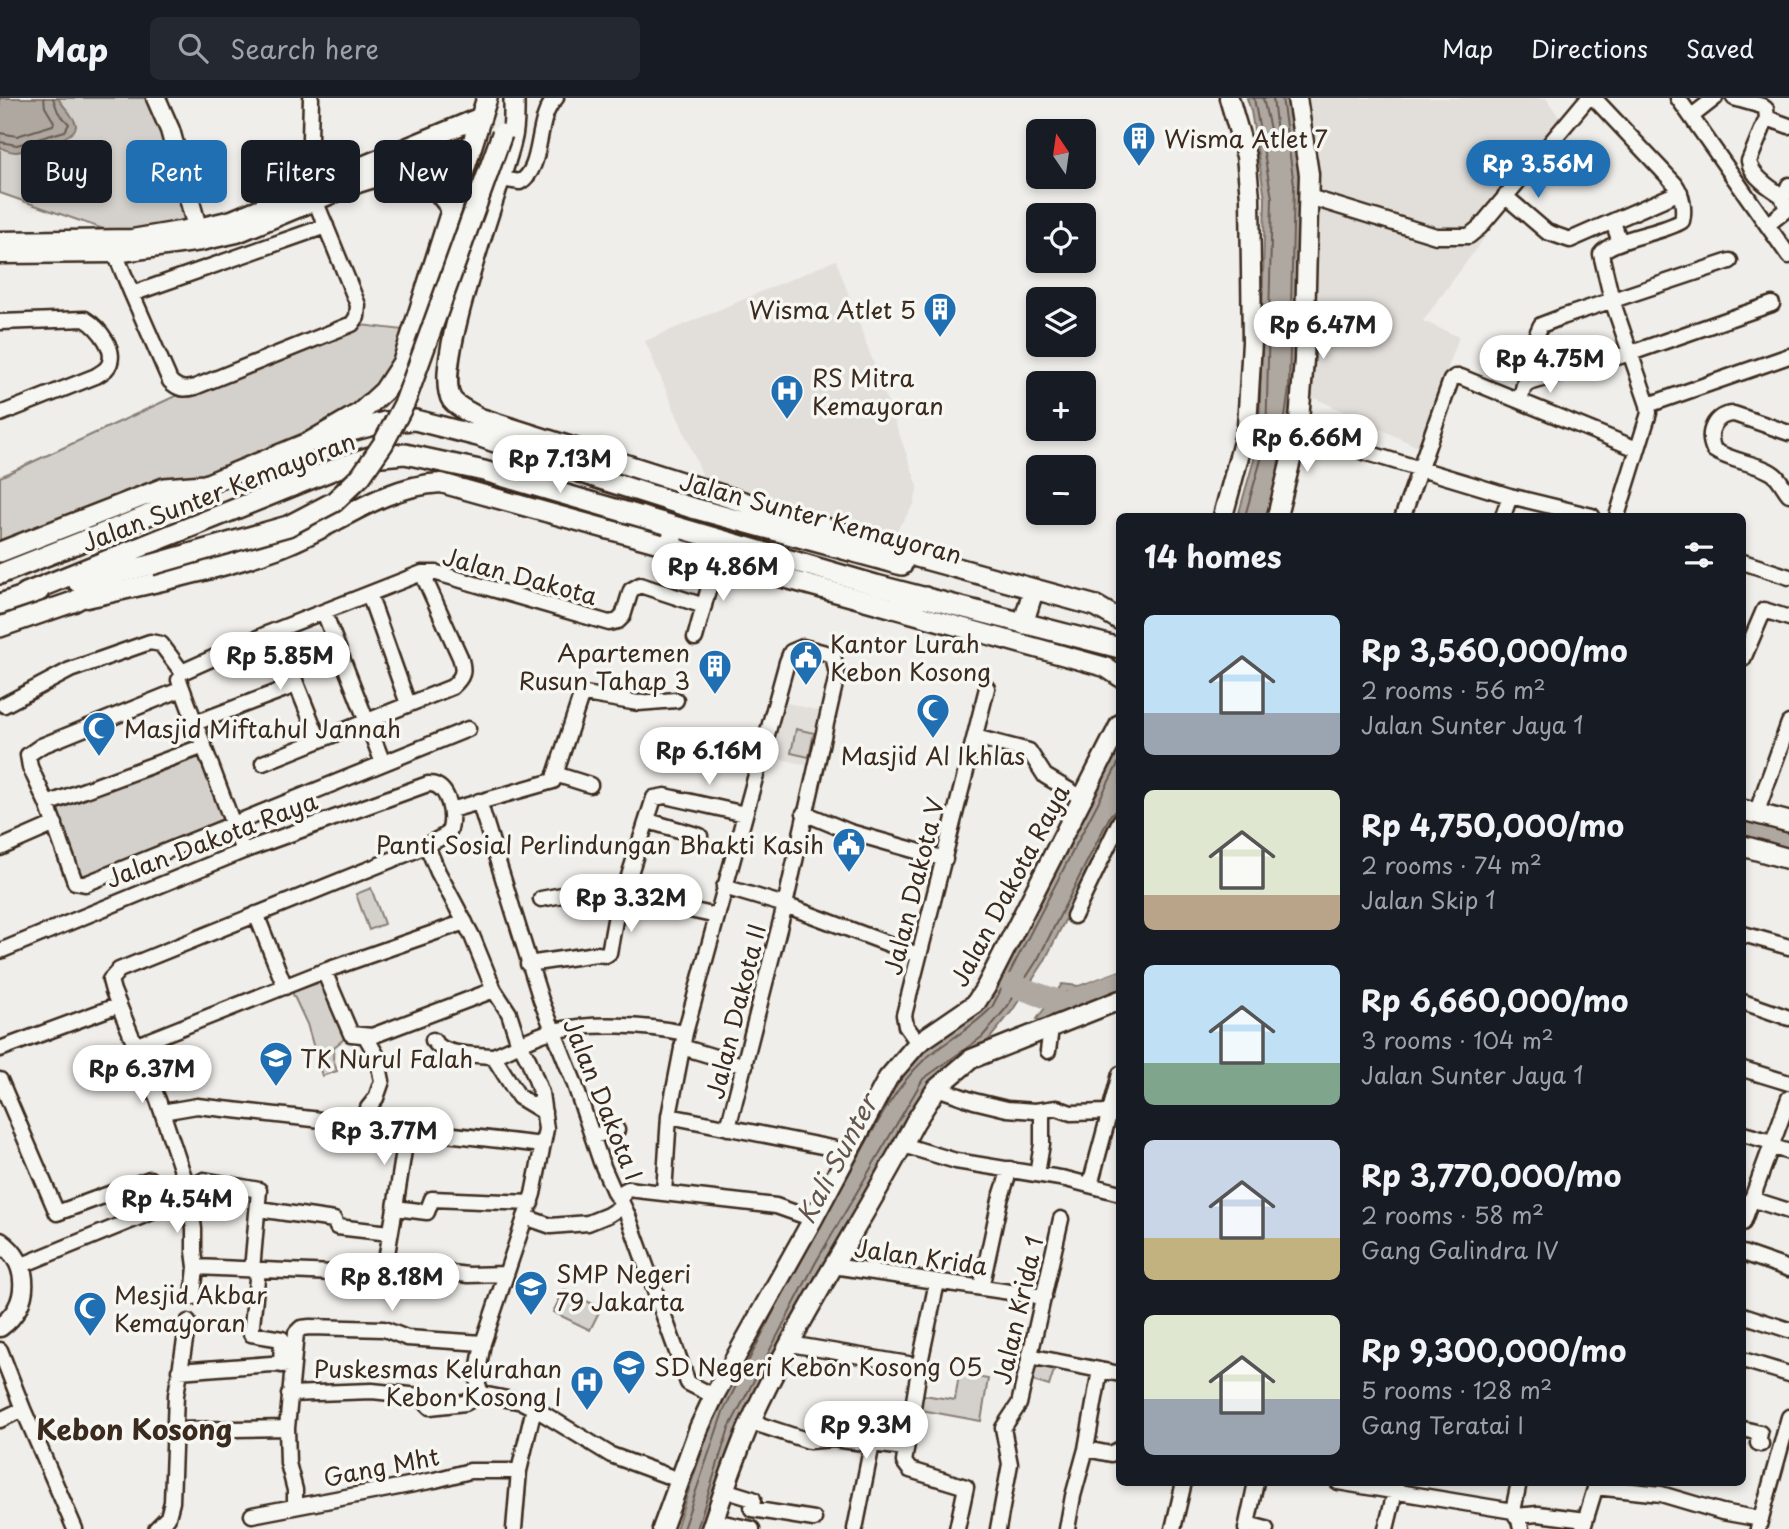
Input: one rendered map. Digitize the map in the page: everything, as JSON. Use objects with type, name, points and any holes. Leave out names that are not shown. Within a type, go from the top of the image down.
[{"type":"main road","points":[[0,604],[26,593],[151,565],[288,526],[334,502],[361,476],[383,444],[405,402],[513,98]]},
{"type":"main road","points":[[513,98],[512,138],[453,341],[448,386],[452,400],[479,418],[712,491],[915,563],[1096,606],[1116,618]]},
{"type":"main road","points":[[0,574],[144,517],[205,485],[310,442],[360,413],[384,391],[402,362],[484,107]]},
{"type":"main road","points":[[412,331],[416,342],[426,349],[438,350],[453,341]]},
{"type":"main road","points":[[421,457],[449,430],[462,408]]},
{"type":"main road","name":"Jalan Sunter Kemayoran","points":[[310,442],[385,422],[415,420],[478,436],[689,507],[915,563],[1116,620]]},
{"type":"main road","points":[[514,428],[523,452]]},
{"type":"main road","name":"Jalan Sunter Kemayoran","points":[[26,593],[370,457],[405,454],[484,471],[588,502],[672,536],[925,597],[1116,647]]},
{"type":"main road","points":[[588,502],[594,477]]},
{"type":"main road","points":[[0,552],[164,488],[205,485]]},
{"type":"main road","points":[[689,507],[712,491]]},
{"type":"main road","points":[[0,627],[74,602],[130,570]]},
{"type":"main road","points":[[894,608],[925,597]]},
{"type":"main road","points":[[1023,624],[1031,598]]},
{"type":"main road","points":[[1750,812],[1789,822]]},
{"type":"main road","points":[[1746,847],[1789,859]]},
{"type":"street","points":[[156,98],[170,130],[199,235]]},
{"type":"street","points":[[310,98],[310,139]]},
{"type":"street","points":[[500,178],[520,182],[528,176],[546,113],[556,98]]},
{"type":"street","points":[[1224,513],[1247,426],[1252,342],[1250,197],[1246,156],[1229,98]]},
{"type":"street","points":[[1278,513],[1298,432],[1304,360],[1309,174],[1297,98]]},
{"type":"street","points":[[1309,197],[1436,236],[1464,237],[1474,232],[1588,98]]},
{"type":"street","points":[[1594,98],[1680,192],[1684,214],[1682,221],[1672,228],[1620,243],[1604,249],[1601,254],[1612,300],[1649,413],[1618,513]]},
{"type":"street","points":[[1678,98],[1789,256]]},
{"type":"street","points":[[1692,116],[1715,98]]},
{"type":"street","points":[[1734,98],[1766,109],[1767,118],[1749,161],[1750,167],[1787,199],[1767,225]]},
{"type":"street","points":[[0,254],[115,253],[199,235],[484,107]]},
{"type":"street","points":[[1767,118],[1789,126]]},
{"type":"street","points":[[360,183],[395,173],[410,176],[428,183],[452,210]]},
{"type":"street","points":[[1505,196],[1547,232],[1570,240],[1680,192]]},
{"type":"street","points":[[0,240],[132,239],[237,233],[308,203]]},
{"type":"street","points":[[115,253],[170,381],[176,388],[186,390],[352,324],[357,317],[358,305],[316,203]]},
{"type":"street","points":[[1611,222],[1620,243]]},
{"type":"street","points":[[132,294],[326,226]]},
{"type":"street","points":[[1520,401],[1536,336],[1542,326],[1730,261]]},
{"type":"street","points":[[1526,384],[1772,304]]},
{"type":"street","points":[[0,322],[85,319],[107,343],[110,352],[107,369],[96,376],[0,414]]},
{"type":"street","points":[[1648,405],[1789,356]]},
{"type":"street","points":[[1405,513],[1451,380],[1455,377],[1461,377],[1637,449]]},
{"type":"street","points":[[1789,433],[1734,414],[1725,414],[1718,418],[1710,437],[1714,450],[1729,459],[1770,472],[1789,494]]},
{"type":"street","points":[[1298,432],[1510,496],[1580,513]]},
{"type":"street","points":[[74,602],[186,575],[265,552],[303,538],[389,493],[441,483],[672,536],[718,558],[1105,667],[1116,674]]},
{"type":"street","points":[[1504,513],[1510,496]]},
{"type":"street","points":[[695,638],[718,558]]},
{"type":"street","points":[[1746,563],[1789,577]]},
{"type":"street","name":"Jalan Dakota","points":[[263,763],[452,687],[462,677],[464,668],[422,573]]},
{"type":"street","name":"Jalan Dakota","points":[[181,672],[275,631],[422,573],[438,573],[609,623],[618,621],[623,616],[631,590],[640,585],[704,606]]},
{"type":"street","points":[[369,594],[408,704]]},
{"type":"street","points":[[1746,652],[1764,610],[1789,618]]},
{"type":"street","points":[[324,612],[383,763]]},
{"type":"street","points":[[275,631],[319,740]]},
{"type":"street","points":[[4,705],[71,670],[150,642],[161,644],[181,672],[179,680],[182,689],[243,850]]},
{"type":"street","name":"Jalan Dakota II","points":[[728,1128],[785,905],[837,667],[833,655],[803,647],[791,652],[787,662],[724,887],[785,905],[918,955]]},
{"type":"street","points":[[195,723],[296,685]]},
{"type":"street","name":"Jalan Dakota V","points":[[918,1043],[906,1026],[904,1015],[987,688]]},
{"type":"street","points":[[182,689],[33,750],[28,755],[75,882],[82,884],[468,729]]},
{"type":"street","points":[[193,1297],[196,1267],[189,1193],[162,1112],[110,980],[119,970],[427,846],[448,834],[453,820],[452,810],[552,782],[580,699],[585,694],[638,704],[676,699]]},
{"type":"street","points":[[1750,812],[1788,729]]},
{"type":"street","name":"Jalan Dakota Raya","points":[[662,1529],[714,1396],[888,1078],[918,1043],[975,1004],[1084,799],[1116,732]]},
{"type":"street","points":[[975,737],[1029,751],[1045,776],[1084,799]]},
{"type":"street","points":[[47,804],[204,746]]},
{"type":"street","points":[[555,774],[590,785]]},
{"type":"street","name":"Jalan Dakota Raya","points":[[0,951],[243,850],[428,784],[438,784],[442,788],[452,810]]},
{"type":"street","points":[[528,964],[596,954],[606,955],[612,945],[615,920],[654,798],[660,796],[744,814]]},
{"type":"street","name":"Jalan Dakota I","points":[[479,801],[528,964],[552,1031],[601,1162],[615,1194],[621,1199],[688,1383],[714,1396]]},
{"type":"street","points":[[804,813],[850,832],[945,859]]},
{"type":"street","points":[[648,821],[700,836]]},
{"type":"street","points":[[0,848],[55,824]]},
{"type":"street","points":[[1074,916],[1116,829]]},
{"type":"street","points":[[427,846],[465,922],[494,990],[509,1013],[511,1026],[529,1061],[541,1093],[547,1129],[531,1202],[484,1343],[478,1371],[478,1386],[482,1394]]},
{"type":"street","points":[[664,1193],[668,1116],[683,1040],[724,887]]},
{"type":"street","points":[[541,899],[594,889],[717,916]]},
{"type":"street","points":[[256,914],[285,987]]},
{"type":"street","points":[[137,1045],[324,971],[465,922]]},
{"type":"street","points":[[1746,935],[1789,947]]},
{"type":"street","points":[[324,971],[351,1034],[366,1037],[494,990]]},
{"type":"street","points":[[752,1529],[713,1525],[751,1422],[833,1266],[937,1088],[971,1059],[1116,1002]]},
{"type":"street","points":[[1746,1003],[1789,1018]]},
{"type":"street","points":[[0,1049],[119,1005]]},
{"type":"street","points":[[433,1040],[437,1047],[446,1051],[493,1056],[552,1031],[651,1027],[745,1066]]},
{"type":"street","points":[[1048,1051],[1051,1028]]},
{"type":"street","points":[[366,1037],[377,1056],[382,1081],[376,1098],[368,1108],[367,1125]]},
{"type":"street","points":[[493,1056],[519,1097],[544,1112]]},
{"type":"street","points":[[1746,1070],[1789,1083]]},
{"type":"street","points":[[0,1080],[57,1213],[150,1179]]},
{"type":"street","points":[[937,1088],[962,1098],[1007,1109],[1042,1111],[1057,1108],[1071,1113],[1109,1112]]},
{"type":"street","points":[[1746,1214],[1776,1147],[1789,1098]]},
{"type":"street","points":[[1090,1185],[1109,1112],[1116,1100]]},
{"type":"street","points":[[162,1112],[197,1106],[543,1145]]},
{"type":"street","points":[[1037,1174],[1042,1144],[1042,1111]]},
{"type":"street","points":[[668,1116],[847,1152]]},
{"type":"street","points":[[384,1271],[407,1130]]},
{"type":"street","points":[[593,1136],[617,1130]]},
{"type":"street","points":[[1746,1135],[1776,1147]]},
{"type":"street","points":[[903,1145],[957,1161],[1037,1174],[1116,1192]]},
{"type":"street","points":[[981,1288],[1000,1200],[1010,1170]]},
{"type":"street","points":[[20,1266],[189,1193],[204,1180],[256,1188],[260,1193],[255,1270]]},
{"type":"street","points":[[525,1217],[551,1226],[588,1223],[608,1216],[619,1208],[624,1191],[628,1189],[776,1206],[813,1219]]},
{"type":"street","points":[[1752,1196],[1789,1211]]},
{"type":"street","points":[[395,1208],[427,1212],[430,1200],[436,1199],[531,1202]]},
{"type":"street","points":[[259,1209],[334,1220],[337,1227],[390,1233]]},
{"type":"street","name":"Jalan Krida 1","points":[[998,1529],[1010,1464],[1003,1428],[1019,1404],[1061,1219]]},
{"type":"street","points":[[0,1242],[10,1250],[23,1277],[22,1298],[11,1318],[0,1326]]},
{"type":"street","points":[[1746,1254],[1789,1269]]},
{"type":"street","name":"Jalan Krida","points":[[833,1266],[1044,1297]]},
{"type":"street","points":[[196,1267],[334,1273],[384,1271],[400,1267],[468,1275],[506,1274]]},
{"type":"street","name":"Gang Mht","points":[[255,1270],[251,1334],[282,1339],[287,1365],[288,1463],[295,1490],[295,1506]]},
{"type":"street","points":[[937,1282],[904,1462],[909,1470],[966,1487],[957,1529]]},
{"type":"street","points":[[1746,1316],[1789,1331]]},
{"type":"street","points":[[156,1529],[168,1517],[172,1502],[180,1371],[188,1322]]},
{"type":"street","name":"Gang Mht","points":[[287,1365],[294,1336],[301,1328],[384,1329],[407,1338],[484,1343]]},
{"type":"street","points":[[790,1344],[920,1366]]},
{"type":"street","points":[[0,1350],[75,1529]]},
{"type":"street","points":[[1029,1356],[1116,1373]]},
{"type":"street","points":[[1746,1361],[1789,1374]]},
{"type":"street","points":[[180,1371],[287,1365]]},
{"type":"street","points":[[1067,1529],[1086,1449],[1100,1370]]},
{"type":"street","points":[[289,1394],[372,1391],[420,1396],[430,1407],[465,1403],[482,1394],[522,1402],[611,1455],[679,1480]]},
{"type":"street","points":[[514,1529],[519,1471],[534,1408]]},
{"type":"street","points":[[0,1420],[23,1409]]},
{"type":"street","points":[[1603,1486],[1661,1494],[1759,1524],[1789,1417]]},
{"type":"street","points":[[751,1422],[809,1441],[832,1439],[905,1448]]},
{"type":"street","points":[[176,1430],[287,1428]]},
{"type":"street","points":[[1746,1430],[1760,1433],[1758,1443],[1761,1444]]},
{"type":"street","points":[[855,1529],[872,1444]]},
{"type":"street","points":[[1086,1449],[1111,1454],[1116,1451]]},
{"type":"street","name":"Gang Mht","points":[[252,1515],[470,1471],[519,1471]]},
{"type":"street","points":[[1173,1529],[1183,1486]]},
{"type":"street","points":[[1255,1486],[1247,1527],[1266,1529]]},
{"type":"street","points":[[1361,1486],[1517,1519],[1538,1514],[1584,1525],[1596,1486]]},
{"type":"street","points":[[1517,1519],[1519,1486]]},
{"type":"street","points":[[1674,1498],[1678,1486]]},
{"type":"street","points":[[724,1490],[753,1499],[752,1509],[814,1519]]},
{"type":"street","points":[[1386,1529],[1395,1492]]},
{"type":"shaded area","points":[[0,98],[156,98],[170,140],[126,140],[126,203],[190,203],[198,228],[132,239],[29,203],[112,203],[112,140],[21,140],[21,200],[0,193]]},
{"type":"shaded area","points":[[1289,98],[1546,98],[1566,127],[1423,321],[1459,337],[1420,448],[1296,389]]},
{"type":"shaded area","name":"RS Mitra Kemayoran","points":[[836,260],[918,486],[914,504],[889,542],[699,482],[702,474],[645,341]]},
{"type":"shaded area","points":[[352,324],[412,331],[384,391],[310,442],[0,552],[0,477],[195,387]]},
{"type":"shaded area","points":[[779,701],[824,712],[810,766],[765,755]]},
{"type":"shaded area","points":[[796,729],[814,733],[809,757],[791,753]]},
{"type":"shaded area","points":[[203,756],[228,823],[81,878],[56,810]]},
{"type":"shaded area","points":[[371,888],[384,924],[369,930],[356,894]]},
{"type":"shaded area","points":[[324,981],[349,1035],[334,1047],[333,1058],[337,1071],[322,1076],[307,1024],[292,992]]},
{"type":"shaded area","points":[[564,1290],[601,1308],[590,1330],[553,1312]]},
{"type":"shaded area","points":[[1035,1361],[1055,1367],[1049,1386],[1030,1380]]},
{"type":"shaded area","points":[[959,1374],[988,1379],[981,1421],[915,1409],[917,1394],[955,1400]]},
{"type":"water","points":[[0,98],[58,98],[74,119],[74,131],[58,140],[21,140],[21,151],[16,152],[0,147]]},
{"type":"water","points":[[1247,98],[1289,98],[1301,184],[1296,389],[1276,513],[1239,513],[1259,442],[1265,198]]},
{"type":"water","points":[[1116,753],[1116,818],[1044,962],[1012,1011],[987,1042],[929,1082],[822,1266],[735,1431],[703,1529],[676,1529],[716,1409],[896,1081],[920,1053],[972,1018],[986,1003]]},
{"type":"water","points":[[1746,820],[1789,832],[1789,851],[1746,840]]},
{"type":"water","points":[[1116,972],[1116,996],[1044,1024],[1037,1019],[1062,984],[1079,986]]},
{"type":"waterway","points":[[1012,985],[1066,1004],[1116,985]]},
{"type":"place","name":"Wisma Atlet 7","points":[[1139,168]]},
{"type":"place","name":"Wisma Atlet 5","points":[[940,339]]},
{"type":"place","name":"RS Mitra Kemayoran","points":[[787,421]]},
{"type":"place","name":"Kantor Lurah Kebon Kosong","points":[[806,687]]},
{"type":"place","name":"Apartemen Rusun Tahap 3","points":[[715,696]]},
{"type":"place","name":"Masjid Al Ikhlas","points":[[933,740]]},
{"type":"place","name":"Masjid Miftahul Jannah","points":[[99,758]]},
{"type":"place","name":"Panti Sosial Perlindungan Bhakti Kasih","points":[[849,874]]},
{"type":"place","name":"TK Nurul Falah","points":[[276,1088]]},
{"type":"place","name":"SMP Negeri 79 Jakarta","points":[[531,1317]]},
{"type":"place","name":"Mesjid Akbar Kemayoran","points":[[90,1338]]},
{"type":"place","name":"SD Negeri Kebon Kosong 05","points":[[629,1396]]},
{"type":"place","name":"Puskesmas Kelurahan Kebon Kosong I","points":[[587,1412]]},
{"type":"district","name":"Kebon Kosong","points":[[134,1428]]},
{"type":"water label","name":"Kali Sunter","points":[[836,1159]]}]
